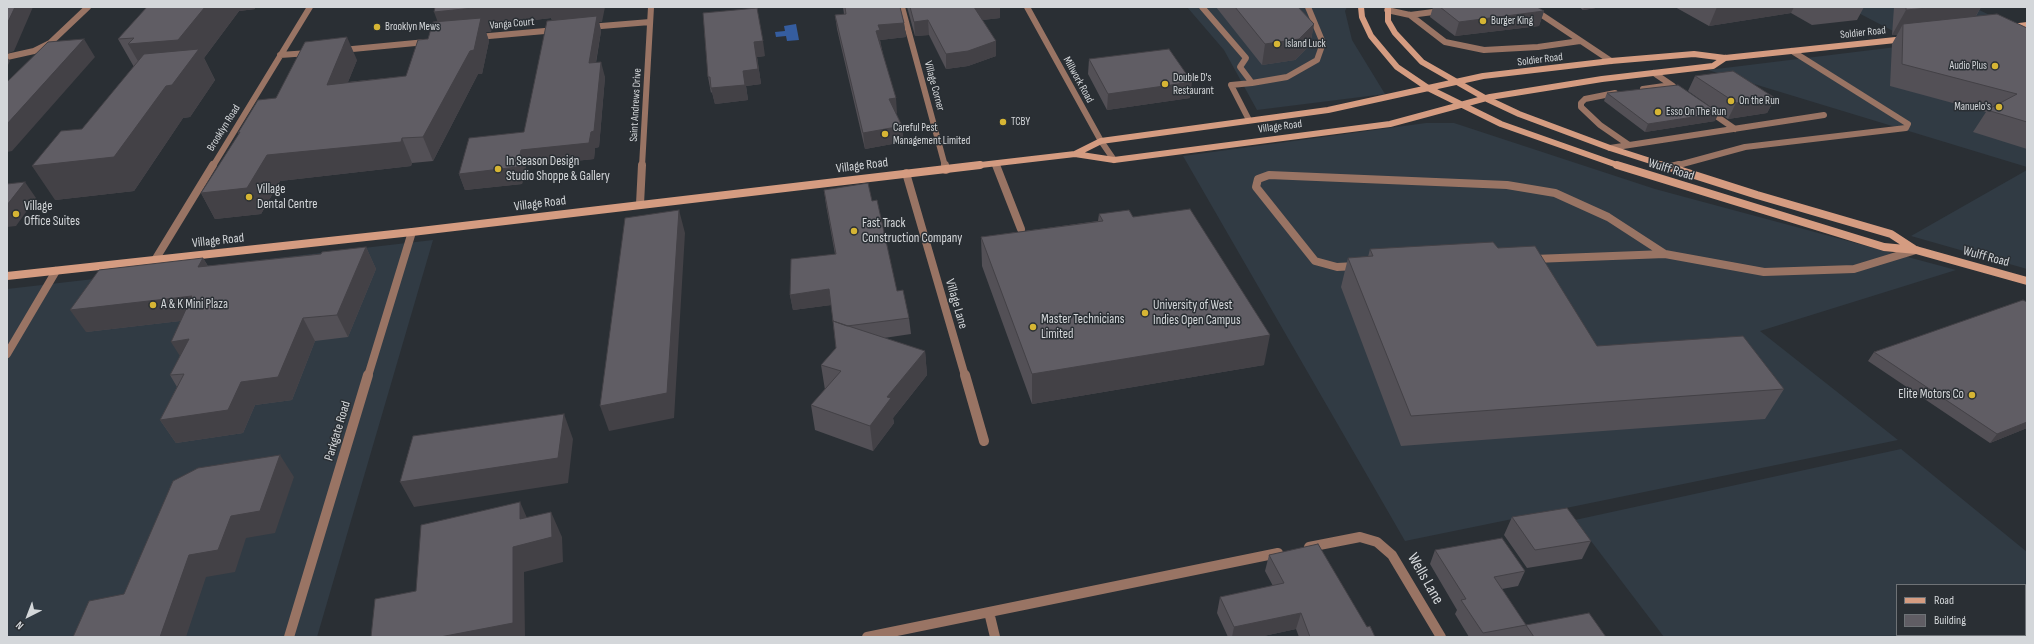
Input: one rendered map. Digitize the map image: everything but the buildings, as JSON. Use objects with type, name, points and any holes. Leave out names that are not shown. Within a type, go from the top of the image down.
[{"type":"main road","name":"Wulff Road","points":[[1361,7],[1362,17],[1371,36],[1387,57],[1402,71],[1428,88],[1460,105],[1541,140],[1611,164],[1884,247],[1916,250],[2027,281]]},
{"type":"main road","name":"Wulff Road","points":[[1387,8],[1388,21],[1395,33],[1422,62],[1485,98],[1532,120],[1610,148],[1757,195],[1891,234],[1916,250]]},
{"type":"main road","points":[[2004,28],[2027,25]]},
{"type":"main road","name":"Soldier Road","points":[[1454,81],[1611,61],[1694,54],[1725,58],[1909,38]]},
{"type":"main road","name":"Soldier Road","points":[[1485,98],[1602,79],[1713,66],[1725,58]]},
{"type":"main road","name":"Village Road","points":[[1075,154],[1100,141],[1328,110],[1386,99],[1454,81]]},
{"type":"main road","name":"Village Road","points":[[7,276],[412,232],[1075,154],[1114,160],[1390,124],[1485,98]]},
{"type":"street","points":[[7,57],[34,51],[50,43],[88,7]]},
{"type":"street","name":"Brooklyn Road","points":[[155,260],[310,7]]},
{"type":"street","name":"Saint Andrews Drive","points":[[640,204],[651,7]]},
{"type":"street","name":"Village Corner","points":[[902,7],[946,170]]},
{"type":"street","name":"Millwork Road","points":[[1027,7],[1100,141],[1114,160]]},
{"type":"street","points":[[1202,7],[1246,58],[1240,68],[1252,83]]},
{"type":"street","points":[[1249,120],[1231,86],[1287,78],[1317,60],[1323,43],[1308,7]]},
{"type":"street","points":[[1530,7],[1611,61]]},
{"type":"street","points":[[1387,8],[1410,15],[1445,42],[1484,50],[1538,47],[1580,41]]},
{"type":"street","points":[[1410,15],[1449,10]]},
{"type":"street","points":[[583,28],[650,22]]},
{"type":"street","name":"Vanga Court","points":[[471,38],[567,29]]},
{"type":"street","points":[[336,50],[431,42]]},
{"type":"street","points":[[1671,167],[1745,147],[1906,128],[1908,124],[1792,51]]},
{"type":"street","points":[[280,55],[320,52]]},
{"type":"street","points":[[1654,73],[1678,89]]},
{"type":"street","points":[[1634,90],[1671,85]]},
{"type":"street","points":[[1619,92],[1585,99],[1581,103],[1582,107],[1600,125],[1629,145]]},
{"type":"street","points":[[1703,107],[1735,129]]},
{"type":"street","points":[[1610,148],[1824,115]]},
{"type":"street","points":[[996,164],[1021,229]]},
{"type":"street","name":"Village Lane","points":[[906,173],[984,441]]},
{"type":"street","points":[[1360,266],[1337,267],[1316,261],[1256,187],[1258,179],[1269,175],[1507,185],[1555,193],[1608,217],[1665,254]]},
{"type":"street","name":"Parkgate Road","points":[[289,637],[412,232]]},
{"type":"street","points":[[1525,260],[1665,254],[1764,272],[1854,269],[1916,250]]},
{"type":"street","points":[[7,354],[56,271]]},
{"type":"street","name":"Wells Lane","points":[[989,612],[1360,537],[1377,542],[1392,555],[1441,637]]},
{"type":"street","points":[[866,637],[989,612],[995,637]]},
{"type":"shaded area","points":[[1187,7],[1347,7],[1345,11],[1352,40],[1385,94],[1257,110],[1224,50]]},
{"type":"shaded area","points":[[1847,7],[1973,7],[2002,21],[1893,31]]},
{"type":"shaded area","points":[[2027,31],[2027,167],[1708,70]]},
{"type":"shaded area","points":[[1426,123],[1454,123],[1655,189],[1956,270],[1760,331],[1898,440],[1405,541],[1183,156]]},
{"type":"shaded area","points":[[2027,170],[2027,269],[1911,236]]},
{"type":"shaded area","points":[[433,240],[317,637],[7,637],[7,289]]},
{"type":"shaded area","points":[[1901,449],[2027,552],[2027,637],[1664,637],[1575,520]]},
{"type":"water","points":[[796,24],[799,40],[787,41],[786,36],[776,37],[775,32],[785,31],[784,26]]},
{"type":"place","name":"Burger King","points":[[1483,21]]},
{"type":"place","name":"Brooklyn Mews","points":[[377,27]]},
{"type":"place","name":"Island Luck","points":[[1277,44]]},
{"type":"place","name":"Audio Plus","points":[[1995,66]]},
{"type":"place","name":"Double D's Restaurant","points":[[1165,84]]},
{"type":"place","name":"On the Run","points":[[1731,101]]},
{"type":"place","name":"Manuelo's","points":[[1999,107]]},
{"type":"place","name":"Esso On The Run","points":[[1658,112]]},
{"type":"place","name":"TCBY","points":[[1003,122]]},
{"type":"place","name":"Careful Pest Management Limited","points":[[885,134]]},
{"type":"place","name":"In Season Design Studio Shoppe & Gallery","points":[[498,169]]},
{"type":"place","name":"Village Dental Centre","points":[[249,197]]},
{"type":"place","name":"Village Office Suites","points":[[16,214]]},
{"type":"place","name":"Fast Track Construction Company","points":[[854,231]]},
{"type":"place","name":"A & K Mini Plaza","points":[[153,305]]},
{"type":"place","name":"University of West Indies Open Campus","points":[[1145,313]]},
{"type":"place","name":"Master Technicians Limited","points":[[1033,327]]},
{"type":"place","name":"Elite Motors Co","points":[[1972,395]]}]
